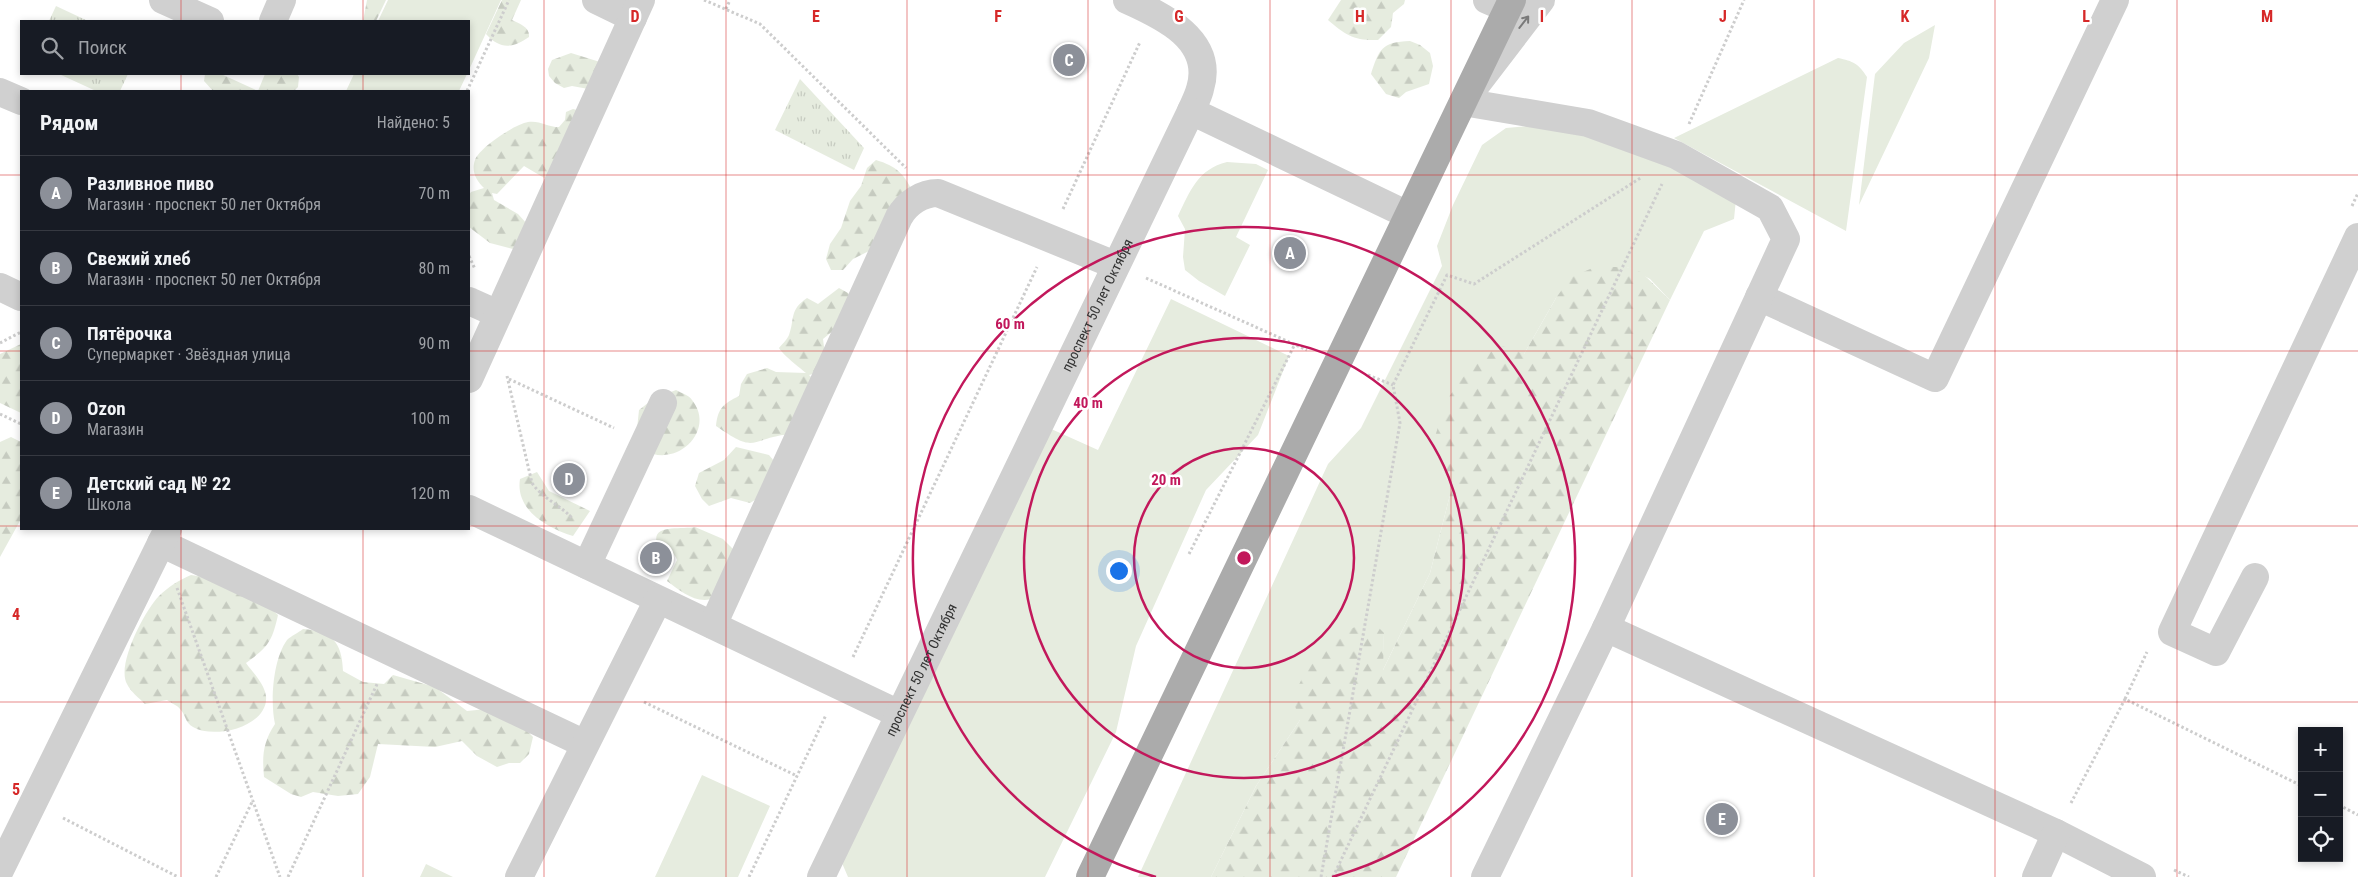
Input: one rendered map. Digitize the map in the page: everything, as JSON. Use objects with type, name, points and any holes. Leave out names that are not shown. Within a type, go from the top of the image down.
[{"type":"main road","points":[[1090,877],[1463,102],[1502,3]]},
{"type":"street","points":[[163,0],[208,20]]},
{"type":"street","points":[[273,20],[282,0]]},
{"type":"street","points":[[470,377],[637,9],[596,0]]},
{"type":"street","name":"проспект 50 лет Октября","points":[[821,877],[1201,88],[1202,70],[1199,52],[1192,40],[1153,12],[1126,0]]},
{"type":"street","points":[[1484,877],[1606,628],[1786,239],[1770,208],[1676,155],[1588,123],[1463,102],[1541,0]]},
{"type":"street","points":[[1759,297],[1935,378],[2115,0]]},
{"type":"street","points":[[0,92],[20,102]]},
{"type":"street","points":[[1191,111],[1408,215]]},
{"type":"street","points":[[713,625],[898,216],[914,200],[932,193],[945,195],[1115,265]]},
{"type":"street","points":[[2255,577],[2216,652],[2172,632],[2358,236]]},
{"type":"street","points":[[0,287],[20,297]]},
{"type":"street","points":[[470,301],[498,314]]},
{"type":"street","points":[[590,558],[663,403]]},
{"type":"street","points":[[470,509],[590,558],[658,600],[899,714]]},
{"type":"street","points":[[0,870],[164,536],[392,652],[586,744]]},
{"type":"street","points":[[520,877],[658,600]]},
{"type":"street","points":[[1606,628],[2056,834],[2142,877]]},
{"type":"street","points":[[2036,877],[2056,834]]},
{"type":"path","points":[[467,90],[509,0]]},
{"type":"path","points":[[704,0],[760,24],[932,193]]},
{"type":"path","points":[[726,9],[730,0]]},
{"type":"path","points":[[1333,877],[1676,155],[1744,0]]},
{"type":"path","points":[[749,877],[1050,239],[1153,12]]},
{"type":"path","points":[[1321,877],[1400,423],[1393,385],[1447,275],[1474,284],[1676,155]]},
{"type":"path","points":[[1115,265],[1337,363],[1393,385]]},
{"type":"path","points":[[0,344],[20,333]]},
{"type":"path","points":[[487,339],[500,354],[508,378],[532,484],[542,494],[562,508],[577,524],[590,558]]},
{"type":"path","points":[[1189,554],[1295,344]]},
{"type":"path","points":[[508,378],[644,442]]},
{"type":"path","points":[[0,414],[20,424]]},
{"type":"path","points":[[164,536],[280,877]]},
{"type":"path","points":[[288,877],[392,652]]},
{"type":"path","points":[[614,687],[797,776]]},
{"type":"path","points":[[2056,834],[2126,699],[2298,784]]},
{"type":"path","points":[[216,877],[253,800]]},
{"type":"path","points":[[33,802],[178,877]]},
{"type":"path","points":[[2343,807],[2358,815]]},
{"type":"green space","points":[[367,0],[386,0],[376,20],[363,20]]},
{"type":"green space","points":[[388,0],[501,0],[470,68],[470,20],[378,20]]},
{"type":"green space","points":[[502,0],[521,0],[512,20],[524,26],[529,34],[529,37],[507,46],[496,43],[486,34]]},
{"type":"green space","points":[[1341,0],[1405,0],[1404,4],[1393,13],[1391,27],[1378,40],[1370,40],[1351,36],[1328,20]]},
{"type":"green space","points":[[56,6],[86,20],[49,20]]},
{"type":"green space","points":[[1935,25],[1929,58],[1859,205],[1875,74],[1904,43]]},
{"type":"green space","points":[[1410,41],[1420,45],[1430,53],[1433,66],[1429,84],[1406,92],[1399,98],[1386,94],[1371,74],[1379,53],[1387,45]]},
{"type":"green space","points":[[571,53],[600,62],[594,90],[572,86],[564,88],[555,83],[549,76],[548,69],[552,60]]},
{"type":"green space","points":[[1838,58],[1855,64],[1867,77],[1846,231],[1674,138]]},
{"type":"green space","points":[[61,75],[128,75],[120,90],[94,90]]},
{"type":"green space","points":[[205,75],[223,75],[256,90],[212,90],[204,81]]},
{"type":"green space","points":[[265,75],[298,75],[299,77],[298,87],[295,90],[258,90]]},
{"type":"green space","points":[[354,75],[467,75],[459,90],[346,90]]},
{"type":"green space","points":[[800,79],[864,148],[854,170],[775,130]]},
{"type":"green space","points":[[573,109],[577,110],[546,179],[524,166],[497,194],[492,193],[494,200],[518,214],[528,225],[513,249],[490,243],[470,228],[470,194],[484,188],[474,172],[475,160],[483,149],[515,127],[528,122],[536,122],[559,127],[565,120],[566,112]]},
{"type":"green space","points":[[1529,126],[1645,146],[1736,199],[1734,219],[1704,231],[1670,300],[1650,279],[1627,267],[1556,298],[1524,354],[1442,471],[1452,487],[1430,573],[1382,672],[1384,633],[1300,720],[1256,786],[1211,877],[1138,877],[1328,464],[1361,428],[1442,266],[1437,246],[1453,205],[1482,145],[1506,128]]},
{"type":"green space","points":[[876,160],[889,165],[899,172],[907,181],[913,193],[877,247],[853,259],[843,270],[831,270],[826,259],[830,244],[841,228],[850,201],[861,186],[867,168]]},
{"type":"green space","points":[[1227,162],[1256,164],[1268,170],[1236,237],[1250,245],[1225,296],[1199,281],[1185,270],[1183,257],[1185,229],[1178,216],[1196,182],[1209,170]]},
{"type":"green space","points":[[1595,267],[1627,267],[1641,272],[1670,300],[1396,877],[1211,877],[1256,786],[1300,720],[1292,698],[1320,644],[1365,622],[1375,624],[1384,633],[1383,670],[1430,573],[1452,487],[1442,471],[1434,440],[1446,401],[1476,359],[1503,346],[1524,354],[1556,298],[1571,277]]},
{"type":"green space","points":[[839,288],[848,293],[853,302],[834,330],[823,339],[824,347],[829,357],[817,373],[809,375],[817,383],[790,434],[747,443],[729,435],[716,426],[722,407],[739,396],[741,384],[747,374],[767,368],[776,372],[806,373],[779,348],[788,337],[795,311],[801,302],[807,298],[818,304]]},
{"type":"green space","points":[[1171,299],[1289,356],[1258,435],[1206,490],[1136,646],[1116,732],[1045,877],[848,877],[842,863],[1049,428],[1098,450]]},
{"type":"green space","points":[[20,344],[20,413],[0,403],[0,354]]},
{"type":"green space","points":[[676,390],[691,398],[698,410],[700,421],[698,431],[685,448],[675,453],[653,454],[637,429],[639,410],[653,399]]},
{"type":"green space","points":[[11,437],[20,442],[20,521],[0,557],[0,442]]},
{"type":"green space","points":[[736,447],[769,455],[779,467],[763,495],[750,503],[731,498],[709,506],[702,499],[695,486],[699,473],[724,460]]},
{"type":"green space","points":[[537,472],[549,491],[590,511],[573,536],[543,523],[528,509],[520,490],[520,479]]},
{"type":"green space","points":[[695,527],[723,539],[733,549],[711,599],[699,600],[694,598],[667,581],[677,560],[672,552],[658,546],[656,539],[658,534],[668,529]]},
{"type":"green space","points":[[191,575],[214,580],[237,589],[259,601],[278,615],[274,632],[268,643],[246,663],[263,687],[266,696],[265,706],[259,715],[239,728],[227,731],[203,731],[188,723],[182,711],[176,705],[167,700],[145,704],[132,692],[127,684],[125,664],[134,638],[147,613],[162,593]]},
{"type":"green space","points":[[303,629],[321,632],[334,640],[338,645],[343,671],[363,682],[384,684],[393,675],[435,687],[467,711],[496,708],[515,718],[533,737],[529,754],[520,763],[509,763],[497,767],[477,756],[462,741],[435,747],[378,744],[370,777],[358,794],[338,796],[313,792],[301,797],[291,794],[264,777],[263,756],[268,737],[275,724],[273,704],[274,681],[282,648],[287,640]]},
{"type":"green space","points":[[702,775],[770,806],[738,877],[655,877]]},
{"type":"green space","points":[[426,864],[453,877],[420,877]]},
{"type":"place","name":"Пятёрочка","points":[[1069,60]]},
{"type":"place","name":"Разливное пиво","points":[[1290,253]]},
{"type":"place","name":"Ozon","points":[[569,479]]},
{"type":"place","name":"Свежий хлеб","points":[[656,558]]},
{"type":"place","name":"Детский сад № 22","points":[[1722,819]]}]
